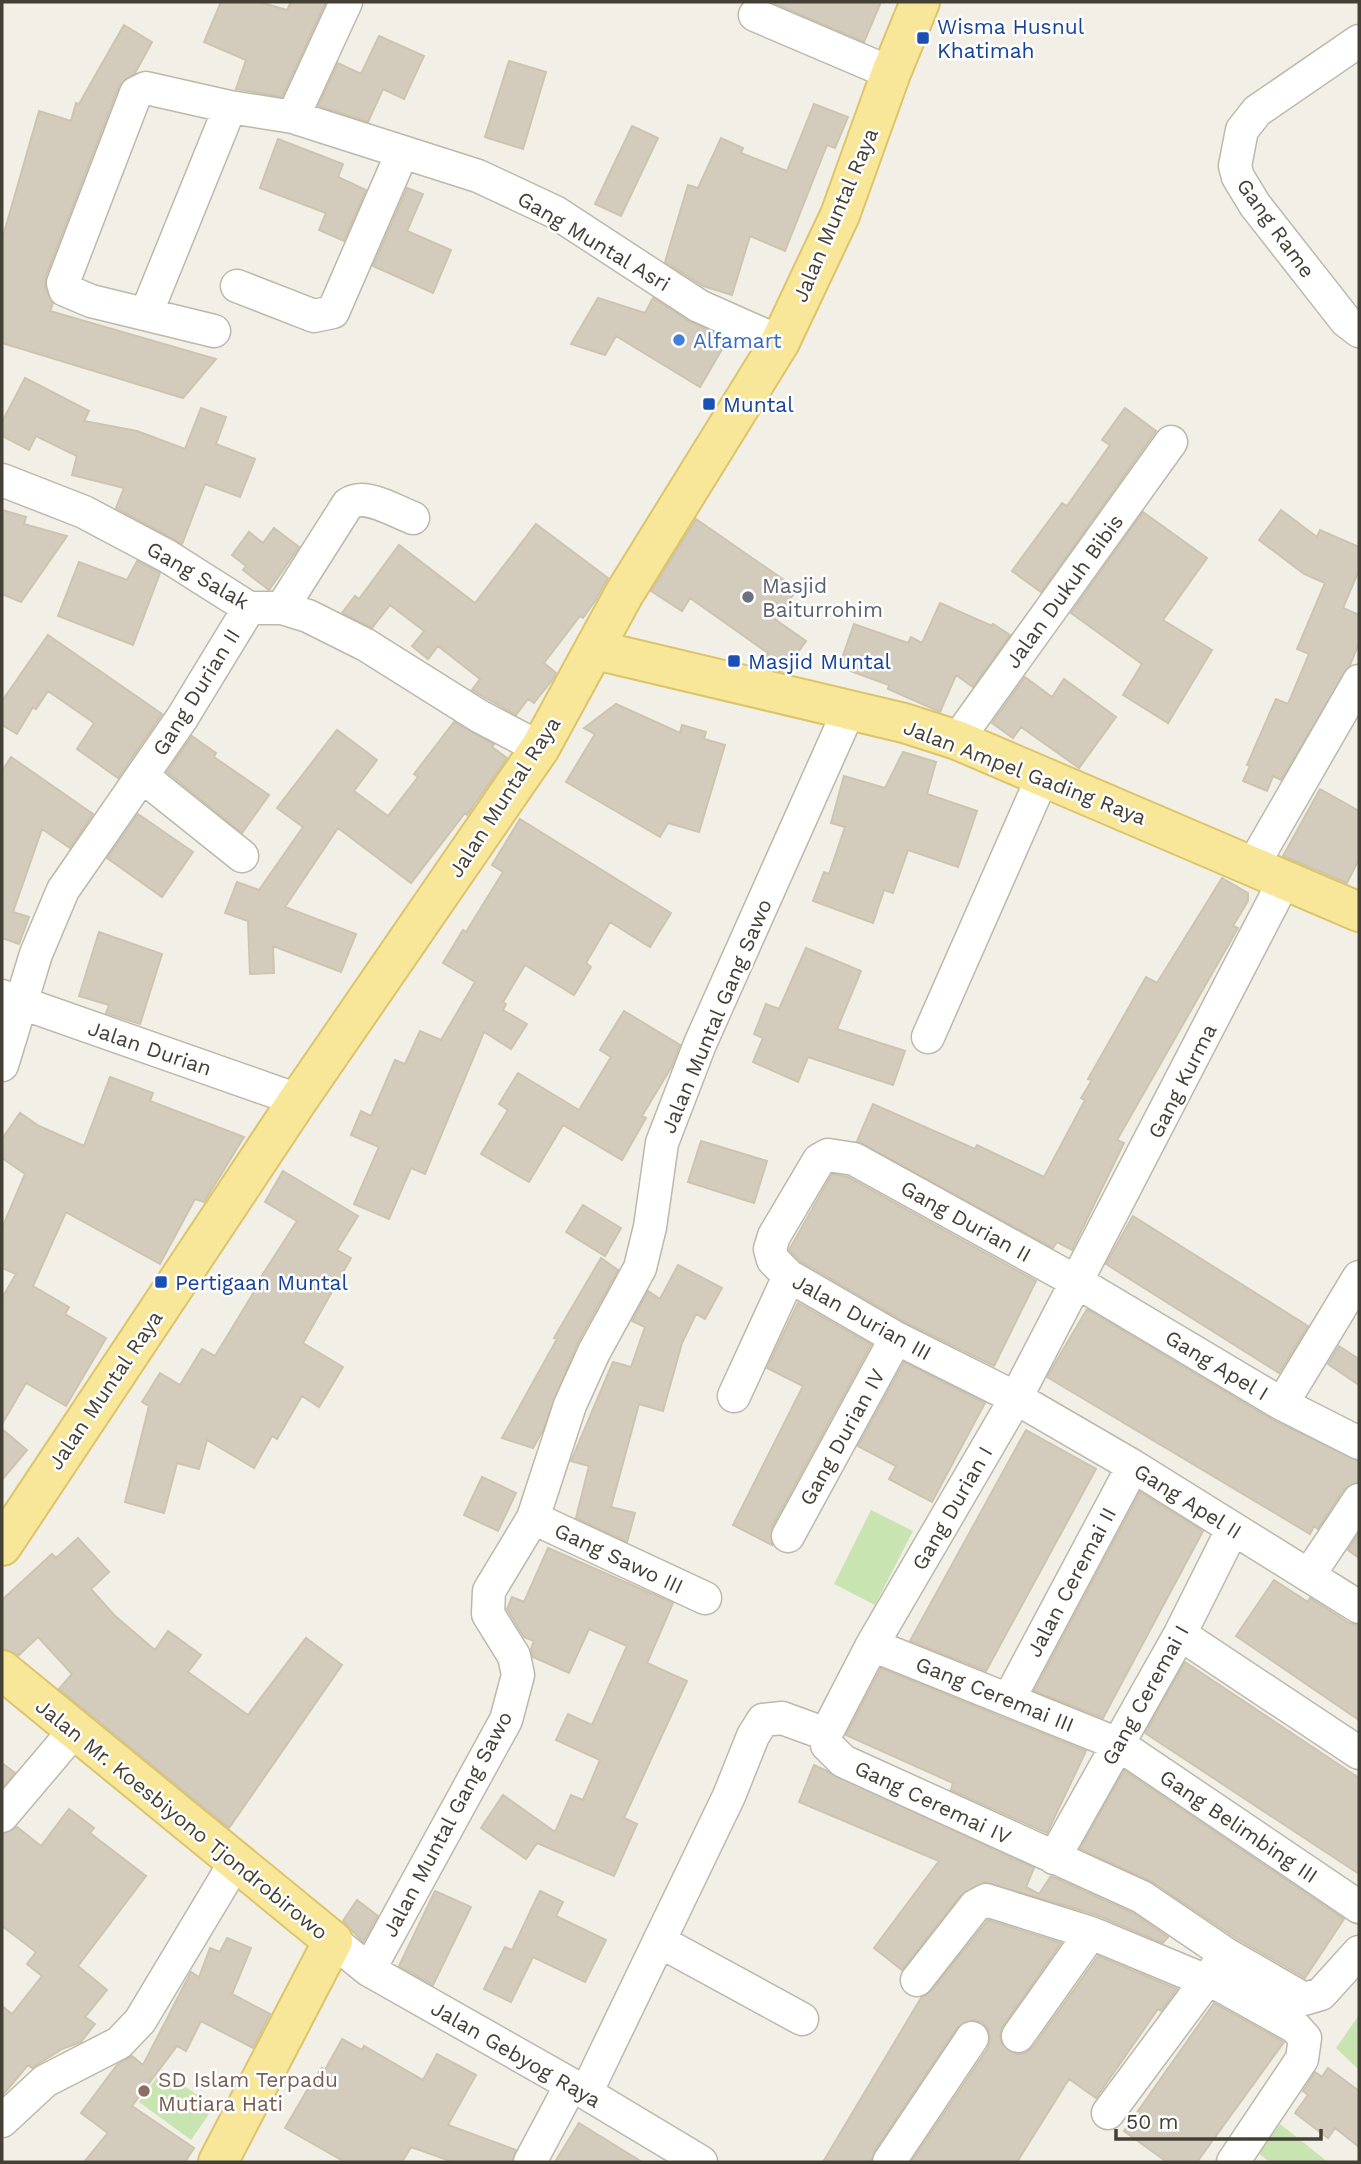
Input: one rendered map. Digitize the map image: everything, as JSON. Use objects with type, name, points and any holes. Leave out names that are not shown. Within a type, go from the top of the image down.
[{"type":"main road","name":"Jalan Muntal Raya","points":[[2,1546],[298,1100],[540,748],[596,650],[624,594],[780,342],[839,215],[920,2]]},
{"type":"main road","name":"Jalan Ampel Gading Raya","points":[[596,650],[904,723],[957,740],[1359,912]]},
{"type":"main road","name":"Jalan Mr. Koesbiyono Tjondrobirowo","points":[[2,1670],[333,1941],[218,2162]]},
{"type":"street","points":[[293,117],[346,2]]},
{"type":"street","points":[[755,15],[891,73]]},
{"type":"street","name":"Gang Rame","points":[[1359,41],[1257,110],[1242,130],[1235,166],[1238,177],[1255,205],[1346,321],[1359,331]]},
{"type":"street","name":"Gang Muntal Asri","points":[[214,331],[69,293],[63,283],[135,93],[146,88],[230,107],[293,117],[478,176],[555,212],[699,306],[780,342]]},
{"type":"street","points":[[146,314],[230,107]]},
{"type":"street","points":[[237,286],[314,316],[333,312],[402,153]]},
{"type":"street","name":"Jalan Dukuh Bibis","points":[[957,740],[1171,442]]},
{"type":"street","name":"Gang Salak","points":[[2,480],[84,512],[167,556],[249,608],[282,608],[308,616],[366,645],[479,716],[540,748]]},
{"type":"street","points":[[282,608],[348,504],[355,499],[366,499],[413,519]]},
{"type":"street","name":"Gang Durian II","points":[[2,1065],[11,999],[63,890],[182,718],[249,608]]},
{"type":"street","points":[[1269,872],[1359,681]]},
{"type":"street","name":"Jalan Muntal Gang Sawo","points":[[369,1970],[506,1720],[518,1675],[513,1656],[488,1614],[489,1591],[533,1518],[570,1405],[594,1352],[640,1268],[650,1227],[662,1143],[699,1044],[849,710]]},
{"type":"street","name":"Gang Durian II","points":[[142,776],[242,856]]},
{"type":"street","points":[[928,1037],[1042,776]]},
{"type":"street","name":"Gang Kurma","points":[[1077,1282],[1269,872]]},
{"type":"street","name":"Jalan Durian","points":[[11,999],[298,1100]]},
{"type":"street","name":"Jalan Durian III","points":[[855,1159],[828,1155],[819,1160],[774,1236],[770,1248],[773,1260],[789,1276],[896,1338],[1016,1398]]},
{"type":"street","name":"Gang Durian II","points":[[855,1159],[1077,1282]]},
{"type":"street","points":[[734,1396],[789,1276]]},
{"type":"street","points":[[1282,1404],[1359,1277]]},
{"type":"street","name":"Gang Durian I","points":[[827,1734],[872,1645],[1016,1398],[1077,1282]]},
{"type":"street","name":"Gang Apel I","points":[[1077,1282],[1282,1404],[1359,1443]]},
{"type":"street","name":"Gang Durian IV","points":[[788,1536],[896,1338]]},
{"type":"street","name":"Gang Apel II","points":[[1016,1398],[1133,1466],[1359,1607]]},
{"type":"street","name":"Jalan Ceremai II","points":[[1009,1699],[1133,1466]]},
{"type":"street","points":[[1308,1575],[1359,1500]]},
{"type":"street","name":"Gang Sawo III","points":[[533,1518],[705,1598]]},
{"type":"street","name":"Gang Ceremai I","points":[[1054,1858],[1180,1634],[1232,1530]]},
{"type":"street","points":[[1180,1634],[1359,1753]]},
{"type":"street","name":"Gang Ceremai III","points":[[872,1645],[1118,1744]]},
{"type":"street","points":[[530,2162],[579,2089],[659,1941],[729,1796],[753,1736],[764,1720],[782,1718],[827,1734]]},
{"type":"street","points":[[2,1816],[74,1731]]},
{"type":"street","name":"Gang Ceremai IV","points":[[827,1734],[827,1745],[843,1761],[1142,1897],[1216,1966]]},
{"type":"street","name":"Gang Belimbing III","points":[[1118,1744],[1359,1907]]},
{"type":"street","points":[[2,2121],[45,2081],[119,2043],[140,2021],[236,1861]]},
{"type":"street","points":[[917,1980],[979,1902],[993,1901],[1091,1933],[1197,1978],[1216,1966]]},
{"type":"street","points":[[1018,2036],[1091,1933]]},
{"type":"street","name":"Jalan Gebyog Raya","points":[[333,1941],[369,1970],[579,2089],[701,2162]]},
{"type":"street","points":[[659,1941],[802,2019]]},
{"type":"street","points":[[1216,1966],[1304,1999],[1321,1994],[1359,1952]]},
{"type":"street","points":[[1108,2113],[1216,1966]]},
{"type":"street","points":[[1216,1966],[1295,2027],[1305,2038],[1303,2059],[1233,2162]]},
{"type":"street","points":[[889,2162],[971,2038]]},
{"type":"green space","points":[[871,1510],[913,1531],[875,1605],[834,1584]]},
{"type":"green space","points":[[1359,2015],[1359,2070],[1336,2048]]},
{"type":"green space","points":[[162,2070],[214,2107],[191,2140],[139,2102]]},
{"type":"green space","points":[[1280,2124],[1328,2162],[1270,2162],[1258,2153]]},
{"type":"building","points":[[221,2],[259,2],[287,10],[291,2],[326,2],[282,97],[236,89],[246,60],[204,42]]},
{"type":"building","points":[[771,2],[881,2],[864,42]]},
{"type":"building","points":[[124,25],[152,42],[135,73],[119,86],[46,276],[45,288],[53,303],[50,311],[216,359],[183,398],[2,343],[2,240],[39,111],[71,121],[76,103],[79,104]]},
{"type":"building","points":[[379,36],[424,56],[404,99],[383,89],[368,122],[318,106],[338,63],[361,74]]},
{"type":"building","points":[[509,61],[546,72],[523,149],[485,137]]},
{"type":"building","points":[[814,104],[848,117],[835,148],[827,145],[785,251],[750,236],[732,295],[703,286],[665,262],[688,185],[698,188],[721,138],[743,148],[741,153],[787,171]]},
{"type":"building","points":[[632,126],[658,138],[621,216],[595,204]]},
{"type":"building","points":[[278,139],[343,164],[338,177],[366,190],[344,241],[319,230],[326,213],[260,188]]},
{"type":"building","points":[[407,188],[423,194],[407,231],[451,250],[433,293],[373,266]]},
{"type":"building","name":"Alfamart","points":[[598,298],[645,313],[653,298],[689,321],[728,339],[700,387],[616,336],[605,355],[571,344]]},
{"type":"building","points":[[25,378],[89,411],[84,421],[137,431],[185,449],[201,408],[226,417],[216,444],[255,459],[240,497],[205,484],[182,544],[116,508],[124,488],[72,475],[77,456],[36,436],[29,450],[2,436],[2,422]]},
{"type":"building","points":[[1125,408],[1156,431],[1041,592],[1012,571],[1062,503],[1067,506],[1110,445],[1102,440]]},
{"type":"building","points":[[2,510],[26,517],[24,524],[67,536],[21,602],[2,594]]},
{"type":"building","points":[[1281,510],[1317,537],[1320,530],[1359,547],[1359,570],[1343,608],[1359,615],[1359,643],[1350,665],[1281,780],[1273,776],[1267,791],[1243,781],[1250,766],[1247,765],[1276,699],[1288,704],[1309,654],[1297,649],[1325,583],[1304,574],[1259,540]]},
{"type":"building","points":[[1143,512],[1207,558],[1163,620],[1212,650],[1168,723],[1123,695],[1142,664],[1071,613]]},
{"type":"building","points":[[696,519],[797,589],[776,620],[806,641],[784,672],[759,666],[768,653],[690,598],[682,611],[651,591]]},
{"type":"building","points":[[536,524],[608,578],[583,618],[580,616],[544,663],[556,673],[553,679],[534,703],[528,699],[516,715],[472,690],[480,679],[438,646],[428,659],[412,646],[424,631],[390,605],[372,628],[342,613],[355,596],[359,599],[399,545],[475,603]]},
{"type":"building","points":[[274,528],[299,547],[269,590],[243,570],[246,566],[232,555],[249,532],[263,543]]},
{"type":"building","points":[[137,561],[160,573],[133,645],[58,616],[79,562],[127,580]]},
{"type":"building","points":[[940,603],[992,626],[993,624],[1010,635],[973,687],[956,675],[940,712],[888,689],[889,685],[839,667],[854,624],[908,643],[911,637],[922,643]]},
{"type":"building","points":[[48,635],[162,714],[118,778],[77,749],[94,723],[48,691],[36,709],[33,707],[17,734],[2,725],[2,701]]},
{"type":"building","points":[[1025,677],[1052,697],[1064,679],[1116,717],[1079,768],[1021,727],[1013,738],[992,723]]},
{"type":"building","points":[[616,704],[680,733],[682,725],[706,732],[704,739],[725,745],[699,832],[668,823],[660,837],[566,782],[595,734],[584,728]]},
{"type":"building","points":[[454,722],[494,744],[492,747],[507,758],[467,815],[465,813],[411,883],[338,828],[285,907],[356,934],[341,972],[273,946],[274,973],[250,974],[248,921],[225,913],[237,882],[259,890],[303,827],[277,808],[337,730],[377,760],[354,791],[388,816],[418,777],[414,774]]},
{"type":"building","points":[[192,736],[216,753],[214,757],[269,795],[242,833],[167,772]]},
{"type":"building","points":[[903,752],[936,762],[927,794],[977,811],[958,867],[908,850],[893,893],[884,890],[873,923],[813,901],[824,872],[829,874],[845,827],[831,823],[844,776],[885,788]]},
{"type":"building","points":[[11,757],[93,814],[70,848],[42,829],[13,912],[29,917],[19,944],[2,938],[2,771]]},
{"type":"building","points":[[1320,789],[1359,811],[1359,859],[1347,883],[1283,856]]},
{"type":"building","points":[[138,814],[193,852],[162,897],[107,858]]},
{"type":"building","points":[[520,819],[671,913],[650,947],[610,922],[586,963],[591,967],[574,995],[525,965],[503,1002],[506,1004],[503,1010],[527,1024],[511,1049],[484,1032],[425,1174],[411,1168],[389,1219],[354,1204],[379,1147],[351,1135],[361,1111],[371,1116],[395,1060],[405,1064],[420,1031],[441,1040],[475,982],[443,963],[463,930],[466,932],[503,872],[492,865]]},
{"type":"building","points":[[1222,878],[1248,893],[1248,901],[1233,926],[1238,928],[1117,1140],[1124,1143],[1072,1250],[1057,1242],[1053,1248],[857,1141],[873,1104],[975,1149],[977,1145],[1044,1177],[1085,1100],[1081,1098],[1092,1080],[1088,1079],[1146,977],[1157,983]]},
{"type":"building","points":[[99,932],[162,954],[140,1024],[106,1013],[109,1005],[79,996]]},
{"type":"building","points":[[806,948],[861,971],[837,1029],[905,1051],[893,1085],[808,1057],[798,1082],[753,1062],[763,1038],[754,1034],[766,1004],[779,1009]]},
{"type":"building","points":[[624,1011],[680,1045],[672,1066],[642,1116],[646,1118],[622,1160],[563,1125],[529,1182],[481,1154],[508,1110],[499,1104],[518,1073],[579,1110],[611,1057],[600,1050]]},
{"type":"building","points":[[110,1077],[153,1093],[150,1101],[244,1137],[204,1202],[195,1199],[160,1264],[66,1212],[33,1286],[69,1307],[65,1314],[106,1338],[66,1406],[26,1383],[2,1424],[2,1298],[16,1274],[2,1268],[2,1228],[25,1174],[2,1158],[2,1139],[20,1113],[39,1126],[84,1146]]},
{"type":"building","points":[[701,1141],[767,1161],[754,1203],[688,1182]]},
{"type":"building","points":[[283,1171],[358,1216],[337,1250],[351,1258],[303,1343],[343,1367],[319,1407],[302,1396],[277,1439],[272,1436],[254,1468],[207,1440],[199,1469],[177,1463],[164,1513],[125,1502],[149,1406],[142,1402],[160,1373],[180,1385],[202,1349],[215,1356],[254,1292],[252,1291],[297,1221],[265,1202]]},
{"type":"building","points":[[832,1174],[848,1177],[1036,1281],[994,1366],[905,1322],[800,1261],[789,1250]]},
{"type":"building","points":[[583,1205],[621,1228],[605,1256],[566,1232]]},
{"type":"building","points":[[1133,1216],[1308,1326],[1279,1373],[1106,1264]]},
{"type":"building","points":[[601,1258],[618,1270],[577,1344],[542,1432],[533,1448],[502,1438],[557,1339],[554,1338]]},
{"type":"building","points":[[678,1265],[722,1288],[705,1319],[696,1314],[682,1343],[663,1411],[639,1404],[611,1507],[635,1513],[627,1542],[576,1518],[589,1466],[571,1461],[613,1362],[631,1367],[645,1327],[632,1321],[648,1291],[660,1299]]},
{"type":"building","points":[[798,1303],[871,1345],[772,1527],[772,1545],[733,1525],[803,1386],[767,1368]]},
{"type":"building","points":[[1087,1309],[1273,1420],[1359,1461],[1359,1482],[1344,1489],[1318,1529],[1314,1526],[1310,1534],[1047,1377]]},
{"type":"building","points":[[1339,1346],[1359,1359],[1359,1385],[1328,1364]]},
{"type":"building","points":[[904,1362],[985,1403],[932,1502],[889,1479],[896,1466],[858,1446]]},
{"type":"building","points":[[2,1429],[27,1450],[2,1480]]},
{"type":"building","points":[[1026,1430],[1096,1469],[986,1671],[910,1641]]},
{"type":"building","points":[[482,1477],[516,1493],[498,1531],[464,1515]]},
{"type":"building","points":[[1140,1492],[1203,1531],[1103,1718],[1034,1691]]},
{"type":"building","points":[[1359,1533],[1359,1558],[1348,1550]]},
{"type":"building","points":[[78,1538],[109,1572],[91,1589],[114,1615],[155,1650],[168,1631],[201,1655],[188,1672],[248,1715],[306,1638],[342,1665],[229,1828],[59,1689],[72,1674],[38,1637],[19,1655],[2,1649],[2,1600],[52,1554],[56,1558]]},
{"type":"building","points":[[548,1548],[673,1603],[647,1663],[687,1681],[624,1818],[637,1824],[614,1876],[537,1843],[526,1859],[481,1828],[503,1795],[555,1832],[571,1795],[583,1800],[600,1760],[556,1740],[568,1714],[592,1725],[627,1646],[589,1629],[569,1673],[533,1657],[531,1649],[534,1641],[524,1637],[507,1609],[512,1597],[524,1602]]},
{"type":"building","points":[[1274,1580],[1308,1602],[1310,1598],[1349,1623],[1359,1625],[1359,1720],[1236,1636]]},
{"type":"building","points":[[1185,1662],[1359,1778],[1359,1874],[1145,1733]]},
{"type":"building","points":[[881,1668],[1086,1751],[1047,1833],[951,1790],[953,1783],[846,1735]]},
{"type":"building","points":[[2,1763],[15,1773],[2,1788]]},
{"type":"building","points":[[814,1765],[1034,1868],[1026,1887],[1039,1894],[1051,1876],[1133,1913],[1168,1937],[1163,1943],[1097,1915],[984,1882],[961,1895],[902,1970],[874,1948],[939,1861],[799,1802]]},
{"type":"building","points":[[1124,1770],[1344,1919],[1305,1978],[1236,1938],[1152,1882],[1080,1849]]},
{"type":"building","points":[[69,1809],[94,1828],[90,1833],[146,1876],[78,1966],[107,1990],[85,2017],[95,2024],[81,2042],[62,2049],[32,2068],[28,2065],[2,2096],[2,2006],[12,2014],[42,1976],[27,1964],[36,1952],[2,1926],[2,1834],[17,1827],[41,1846]]},
{"type":"building","points":[[435,1891],[471,1907],[433,1985],[399,1966]]},
{"type":"building","points":[[540,1891],[563,1902],[556,1916],[606,1940],[585,1982],[533,1957],[511,2002],[484,1989],[505,1947],[512,1950]]},
{"type":"building","points":[[357,1900],[378,1916],[363,1942],[343,1921]]},
{"type":"building","points":[[988,1920],[1061,1943],[1003,2026],[1000,2035],[1002,2044],[1016,2054],[1025,2053],[1033,2047],[1098,1956],[1177,1989],[1161,2011],[1158,2009],[1096,2098],[1069,2079],[1017,2162],[911,2162],[988,2048],[988,2029],[982,2022],[973,2020],[957,2028],[874,2152],[871,2162],[823,2162],[921,1998],[931,1991]]},
{"type":"building","points":[[227,1938],[251,1948],[232,1994],[270,2014],[253,2048],[201,2021],[186,2051],[177,2046],[132,2106],[194,2148],[185,2162],[84,2162],[108,2133],[81,2113],[117,2065],[132,2056],[143,2065],[191,1972],[199,1977],[210,1948],[220,1952]]},
{"type":"building","points":[[1214,2003],[1284,2042],[1197,2162],[1167,2162],[1124,2131]]},
{"type":"building","points":[[342,2039],[362,2050],[364,2046],[423,2080],[437,2054],[476,2075],[448,2125],[516,2150],[512,2162],[453,2162],[411,2147],[402,2162],[345,2162],[285,2128],[322,2068],[325,2070]]},
{"type":"building","points":[[1328,2068],[1359,2091],[1359,2147],[1335,2128],[1328,2138],[1295,2113],[1308,2095],[1303,2091],[1315,2072],[1322,2077]]},
{"type":"building","points":[[579,2123],[642,2162],[555,2162]]},
{"type":"place","name":"Wisma Husnul Khatimah","points":[[923,38]]},
{"type":"place","name":"Alfamart","points":[[679,340]]},
{"type":"place","name":"Muntal","points":[[709,404]]},
{"type":"place","name":"Masjid Baiturrohim","points":[[748,597]]},
{"type":"place","name":"Masjid Muntal","points":[[734,661]]},
{"type":"place","name":"Pertigaan Muntal","points":[[161,1282]]},
{"type":"place","name":"SD Islam Terpadu Mutiara Hati","points":[[144,2091]]}]
